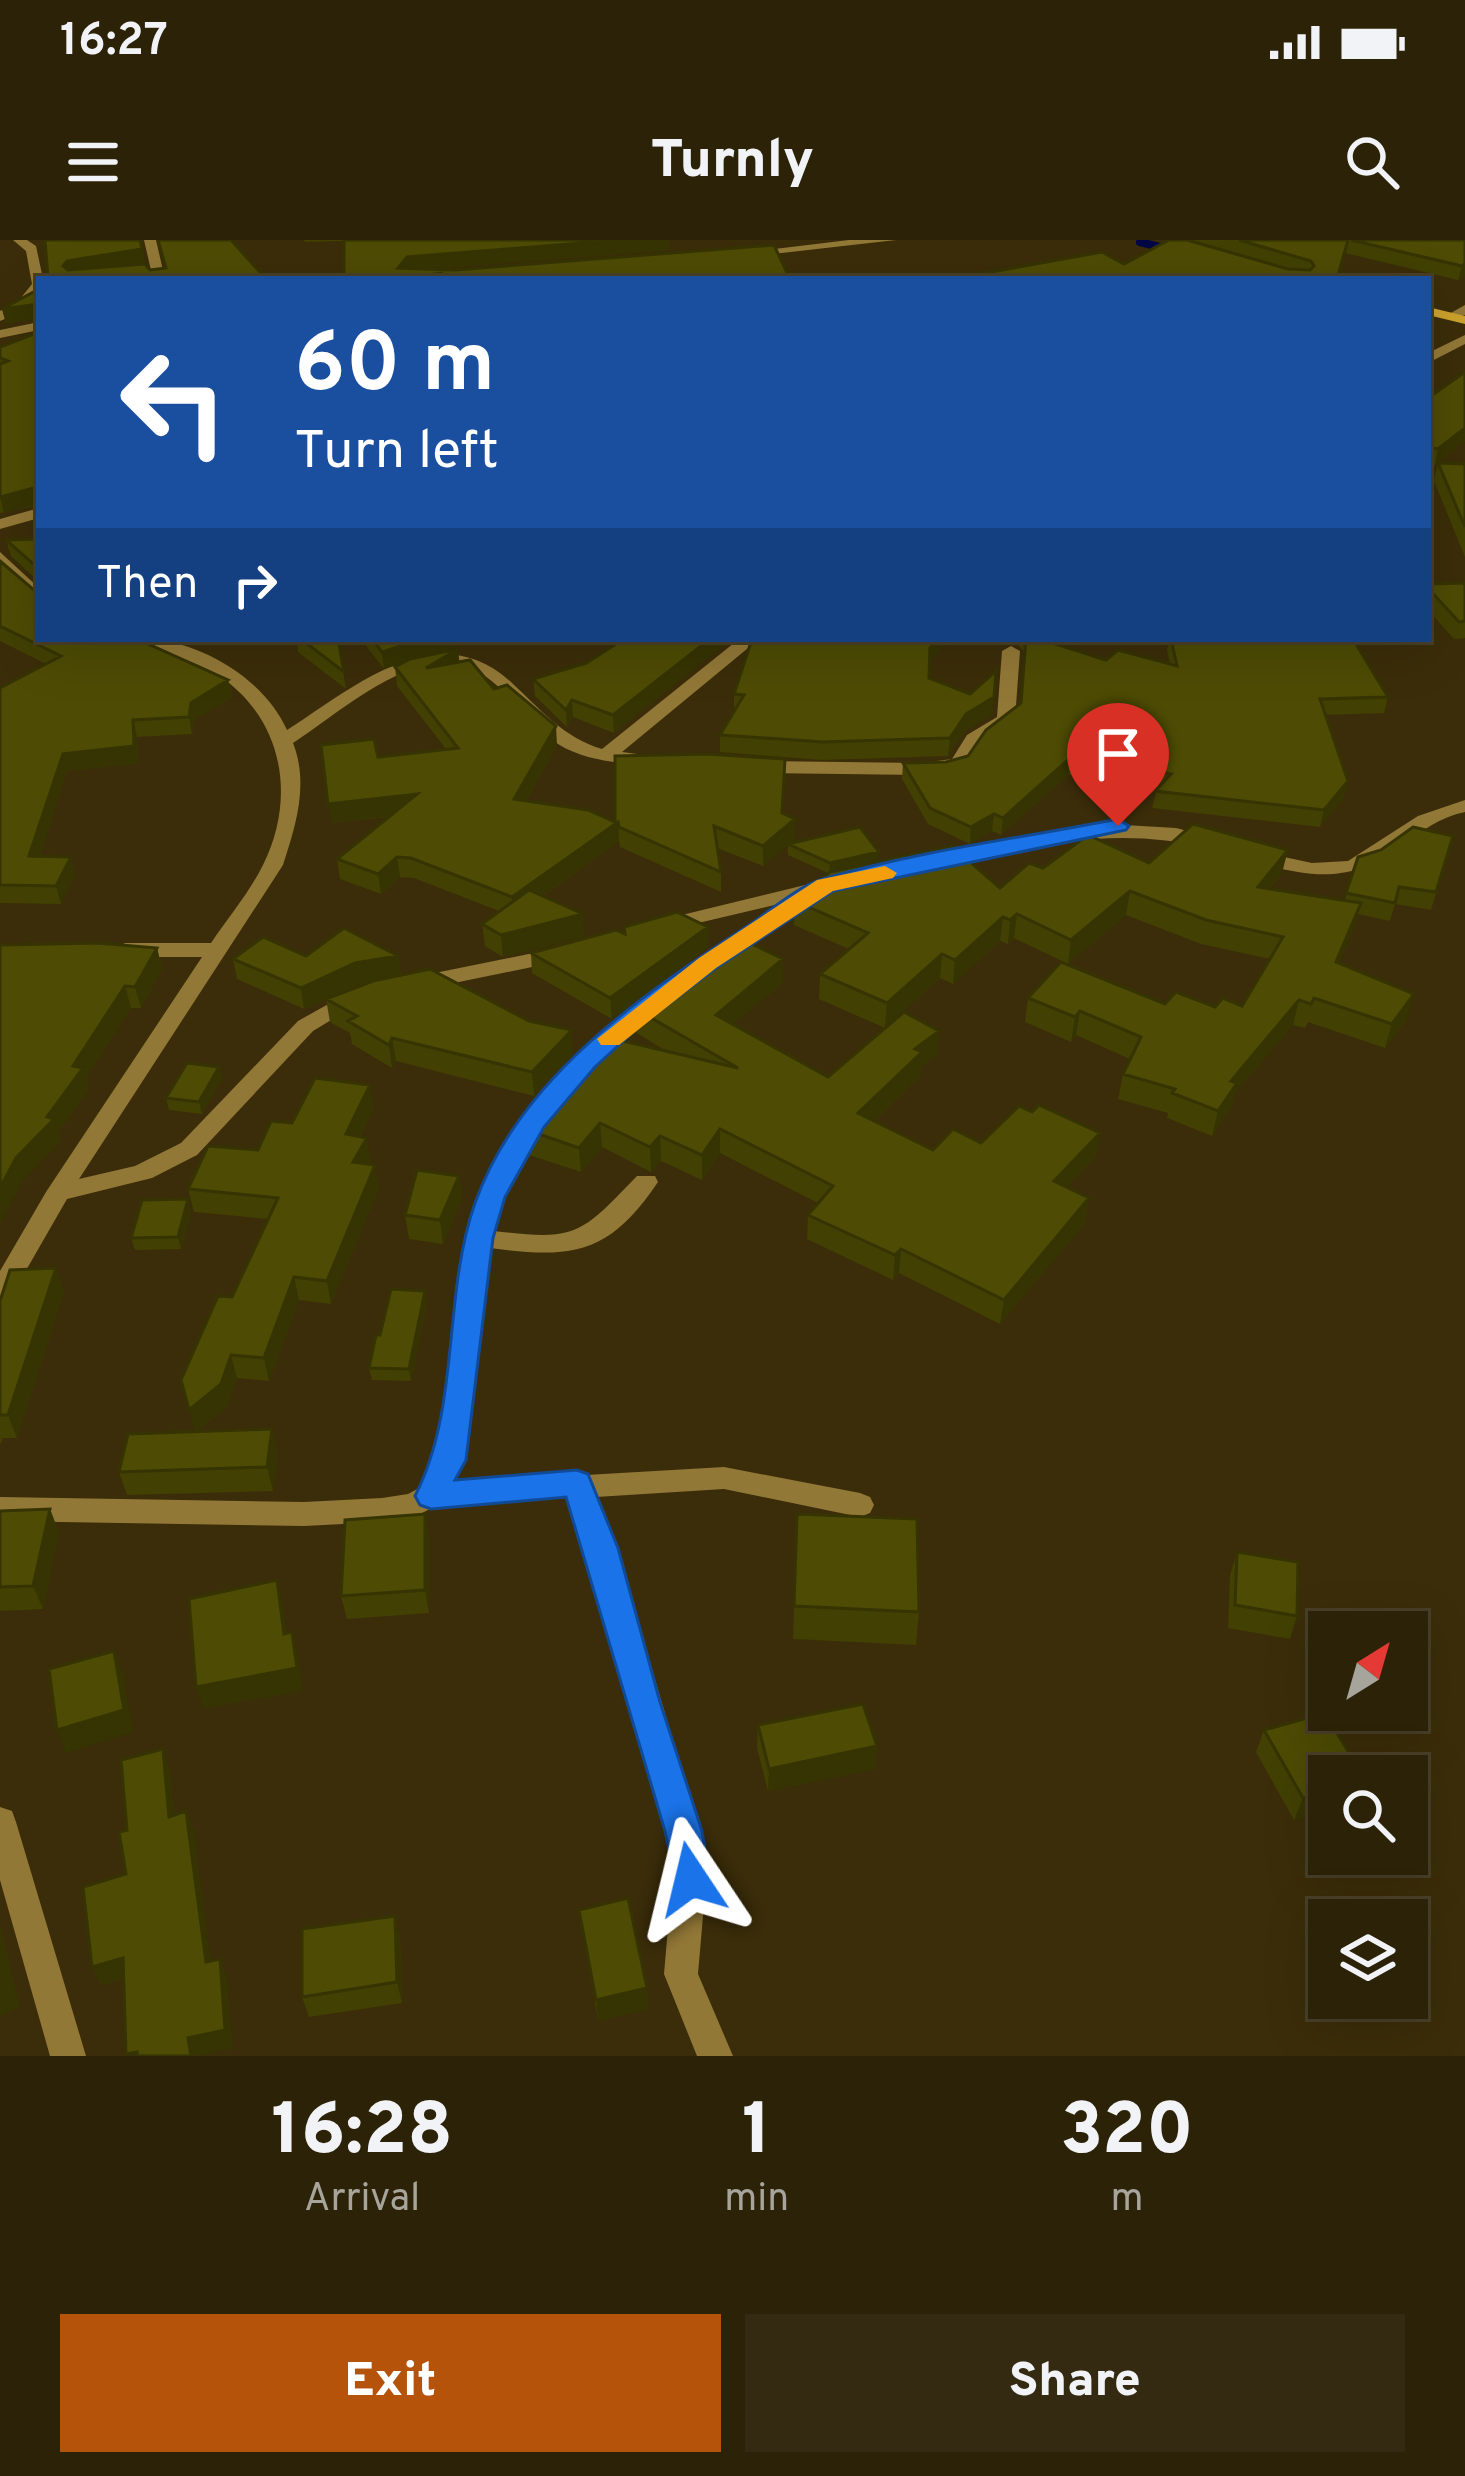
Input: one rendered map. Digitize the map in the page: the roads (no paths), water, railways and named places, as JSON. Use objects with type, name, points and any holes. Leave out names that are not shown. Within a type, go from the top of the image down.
[{"type":"main road","points":[[1431,311],[1461,316]]},
{"type":"street","points":[[19,240],[32,249],[37,276]]},
{"type":"street","points":[[134,272],[157,274],[150,240]]},
{"type":"street","points":[[731,255],[890,240]]},
{"type":"street","points":[[0,317],[25,302],[36,287]]},
{"type":"street","points":[[0,334],[35,330]]},
{"type":"street","points":[[1431,357],[1465,339]]},
{"type":"street","points":[[0,524],[36,514]]},
{"type":"street","points":[[0,557],[36,595]]},
{"type":"street","points":[[0,1293],[58,1192],[273,865],[289,828],[294,797],[284,740],[250,689],[221,666],[159,642]]},
{"type":"street","points":[[605,756],[745,642]]},
{"type":"street","points":[[727,766],[822,770],[952,766],[968,755],[974,740],[1006,719],[1011,652]]},
{"type":"street","points":[[284,740],[394,672],[463,657],[499,675],[565,740],[605,756],[670,762]]},
{"type":"street","points":[[913,867],[1118,826],[1182,833],[1262,858],[1326,870],[1367,860],[1421,819],[1465,806]]},
{"type":"street","points":[[629,935],[859,878]]},
{"type":"street","points":[[431,1496],[450,1460],[479,1238],[508,1159],[586,1061],[686,979],[825,885]]},
{"type":"street","points":[[58,1192],[158,1167],[188,1150],[234,1107],[289,1036],[325,1010],[368,993],[498,970],[589,946]]},
{"type":"street","points":[[112,950],[219,950]]},
{"type":"street","points":[[479,1238],[577,1246],[598,1232],[646,1182]]},
{"type":"street","points":[[0,1509],[304,1514],[382,1510],[431,1496],[577,1483],[724,1478],[860,1505]]},
{"type":"street","points":[[577,1483],[601,1548],[691,1858],[681,1974],[715,2056]]},
{"type":"street","points":[[0,1822],[68,2056]]},
{"type":"waterway","points":[[1140,242],[1172,250]]}]
